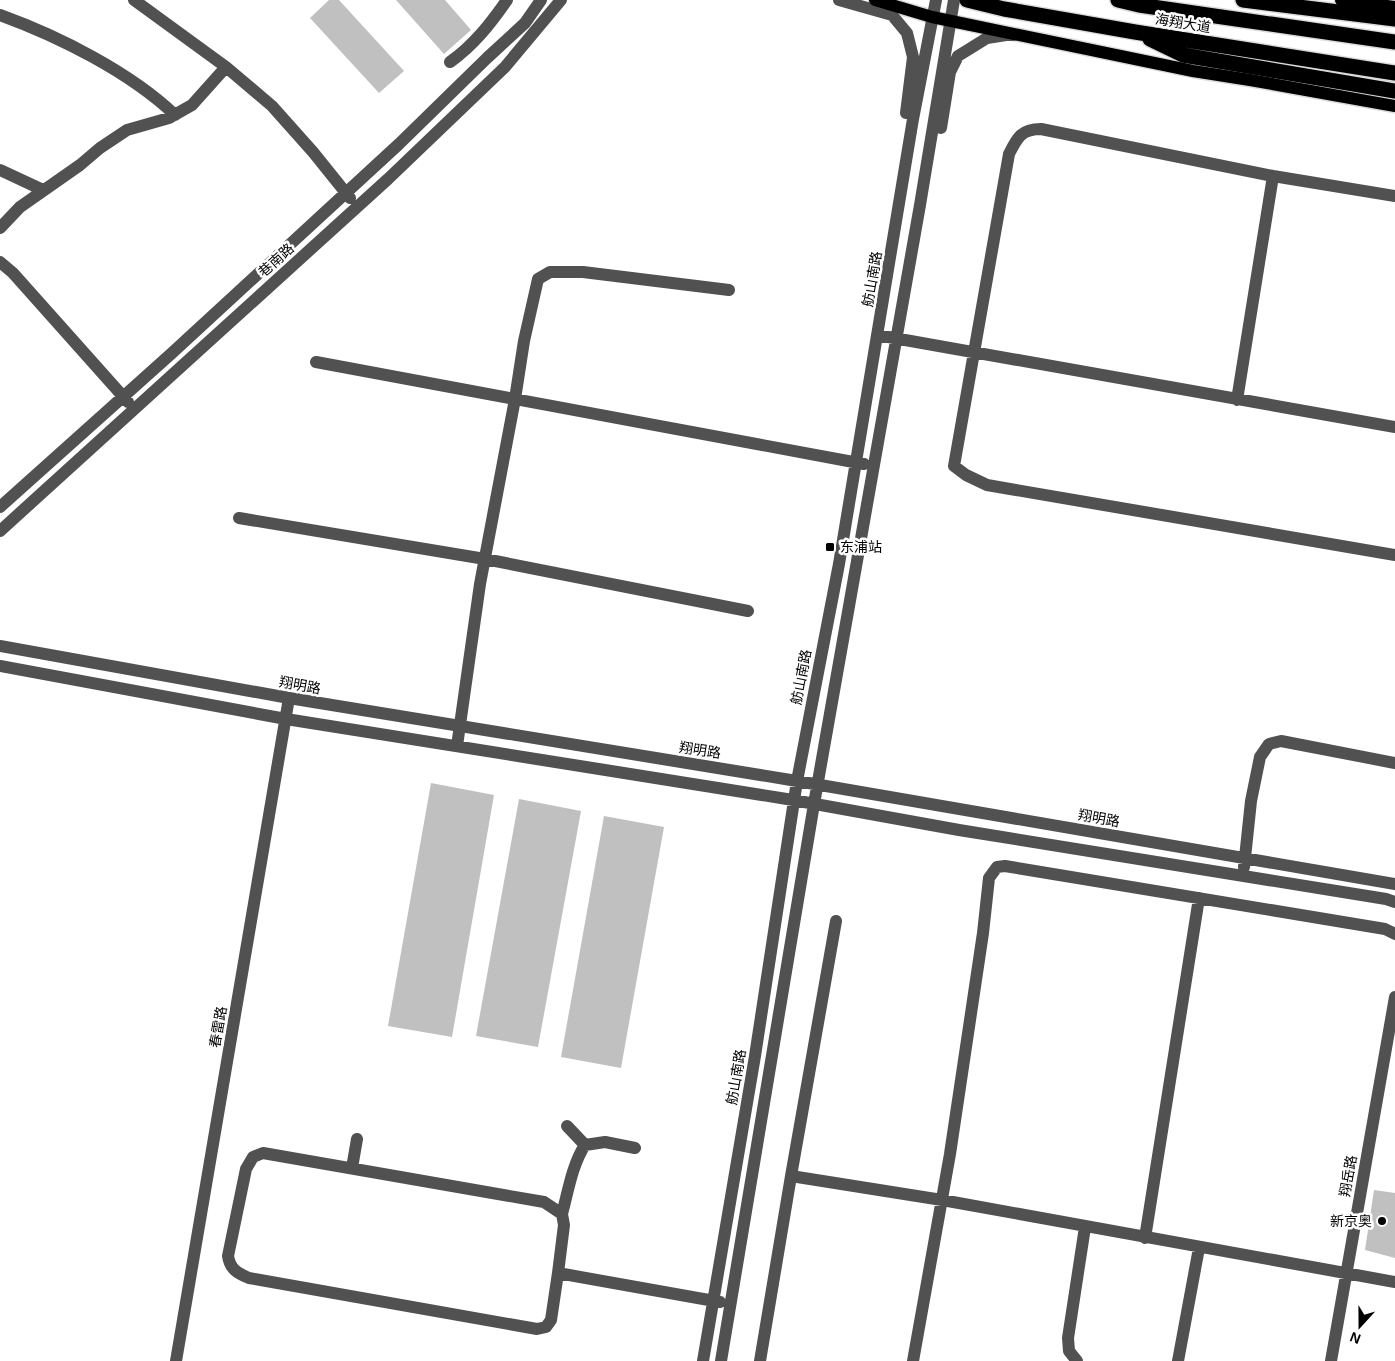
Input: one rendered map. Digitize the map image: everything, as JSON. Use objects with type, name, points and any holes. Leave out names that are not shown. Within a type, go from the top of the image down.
[{"type":"highway","name":"海翔大道","points":[[967,0],[1135,32],[1395,73]]},
{"type":"highway","name":"海翔大道","points":[[1118,0],[1145,2],[1395,42]]},
{"type":"highway","points":[[1243,0],[1395,19]]},
{"type":"highway","points":[[1135,32],[1183,55],[1395,91]]},
{"type":"main road","points":[[875,0],[932,17],[1193,72],[1250,80],[1395,106]]},
{"type":"main road","points":[[1341,0],[1395,7]]},
{"type":"street","points":[[134,0],[226,67],[272,106],[313,152],[357,207]]},
{"type":"street","points":[[450,62],[466,50],[493,20],[507,0]]},
{"type":"street","name":"巷南路","points":[[0,507],[346,192],[525,23],[540,0]]},
{"type":"street","name":"巷南路","points":[[0,531],[357,207],[505,67],[561,0]]},
{"type":"street","points":[[839,0],[892,15],[907,33],[913,57],[900,156],[900,201]]},
{"type":"street","name":"舫山南路","points":[[702,1361],[755,1056],[793,800],[839,564],[936,0]]},
{"type":"street","points":[[720,1361],[817,785],[920,205],[954,0]]},
{"type":"street","points":[[0,14],[41,30],[82,52],[141,88],[164,104],[175,115]]},
{"type":"street","points":[[920,205],[934,161],[950,72],[958,56],[987,38],[1006,35],[1028,37]]},
{"type":"street","points":[[0,228],[20,207],[127,130],[156,123],[192,105],[226,67]]},
{"type":"street","points":[[1395,196],[1273,176],[1041,129],[1030,129],[1017,138],[1009,154],[954,466],[966,475],[987,485],[1395,555]]},
{"type":"street","points":[[0,170],[43,190]]},
{"type":"street","points":[[1237,400],[1273,176]]},
{"type":"street","points":[[0,262],[13,273],[134,410]]},
{"type":"street","points":[[457,746],[485,559],[524,341],[538,279],[550,272],[583,272],[728,290]]},
{"type":"street","points":[[878,335],[1395,427]]},
{"type":"street","points":[[316,362],[874,466]]},
{"type":"street","points":[[238,518],[485,559],[748,611]]},
{"type":"street","name":"翔明路","points":[[0,646],[289,698],[797,781],[1395,884]]},
{"type":"street","points":[[0,666],[286,719],[793,800],[959,830],[1395,902]]},
{"type":"street","name":"春雷路","points":[[176,1361],[289,698]]},
{"type":"street","points":[[1243,877],[1251,801],[1260,756],[1269,744],[1281,741],[1395,763]]},
{"type":"street","points":[[913,1361],[942,1200],[984,933],[989,878],[997,867],[1005,866],[1385,929],[1395,934]]},
{"type":"street","points":[[1145,1238],[1199,898]]},
{"type":"street","points":[[760,1361],[836,921]]},
{"type":"street","name":"翔岳路","points":[[1331,1361],[1395,997]]},
{"type":"street","points":[[567,1126],[585,1145]]},
{"type":"street","points":[[352,1168],[357,1139]]},
{"type":"street","points":[[562,1214],[544,1202],[263,1153],[253,1157],[246,1169],[228,1256],[229,1264],[237,1273],[249,1278],[537,1329],[546,1327],[550,1320],[558,1273],[564,1225],[562,1214],[580,1152],[585,1145],[605,1142],[635,1148]]},
{"type":"street","points":[[791,1176],[942,1200],[1395,1282]]},
{"type":"street","points":[[1077,1361],[1069,1350],[1068,1338],[1085,1227]]},
{"type":"street","points":[[1178,1361],[1200,1248]]},
{"type":"street","points":[[558,1273],[730,1304]]},
{"type":"building","points":[[329,0],[339,0],[404,71],[379,93],[310,18]]},
{"type":"building","points":[[396,0],[445,0],[471,30],[444,54]]},
{"type":"building","points":[[431,783],[494,795],[452,1037],[388,1026]]},
{"type":"building","points":[[519,799],[581,811],[538,1047],[476,1036]]},
{"type":"building","points":[[604,816],[664,827],[621,1068],[561,1057]]},
{"type":"building","name":"新京奥","points":[[1374,1190],[1395,1193],[1395,1258],[1365,1250]]},
{"type":"place","name":"东浦站","points":[[830,547]]},
{"type":"place","name":"新京奥","points":[[1382,1221]]}]
